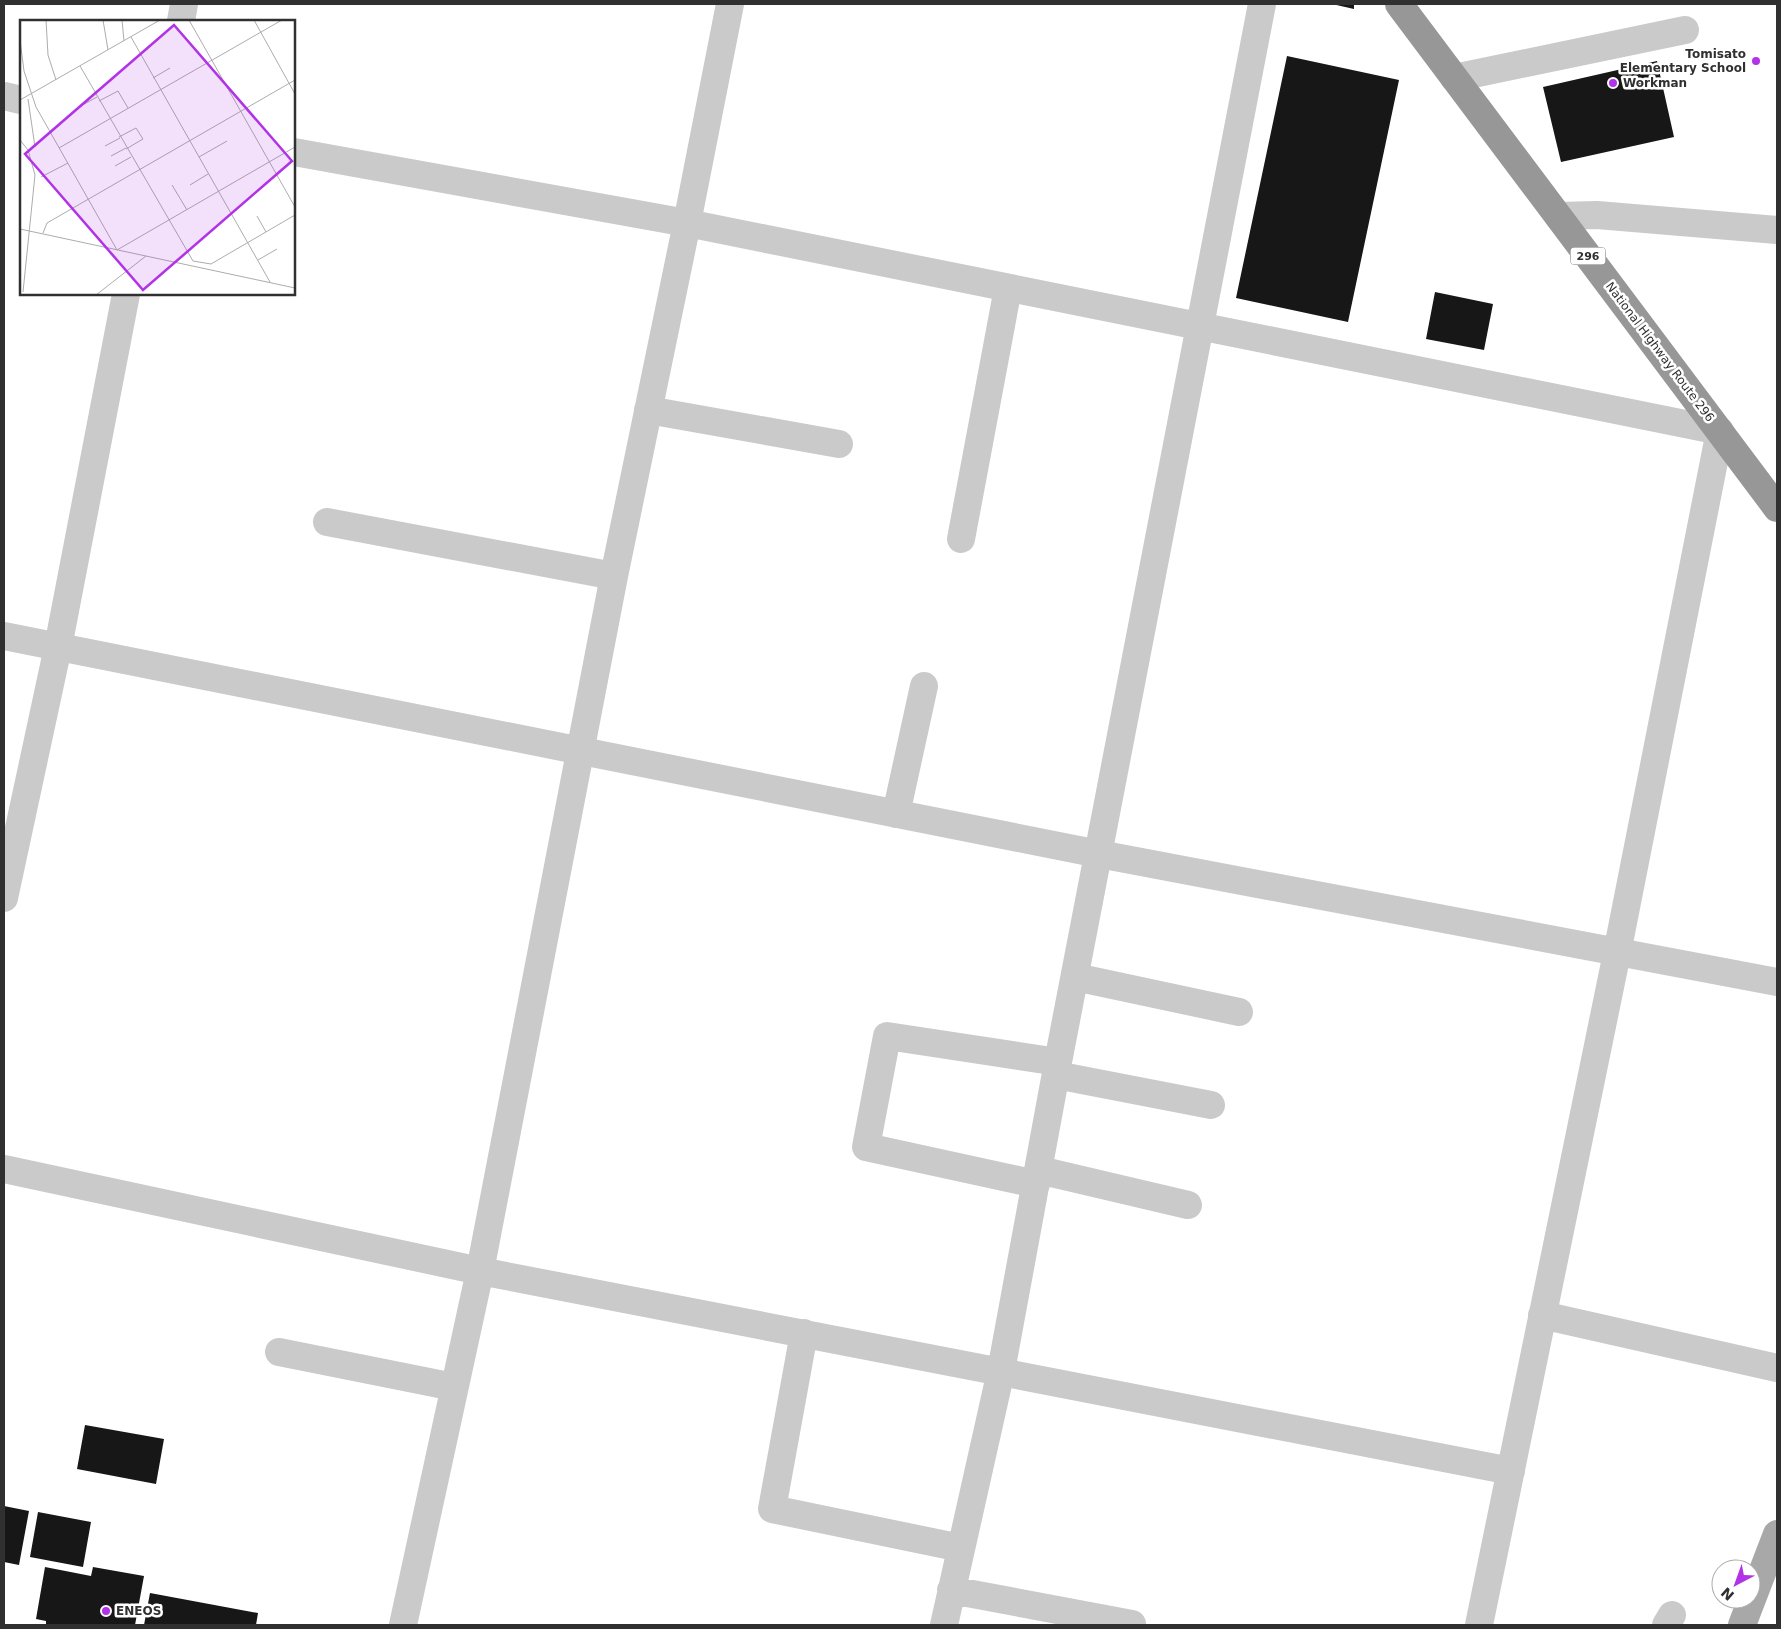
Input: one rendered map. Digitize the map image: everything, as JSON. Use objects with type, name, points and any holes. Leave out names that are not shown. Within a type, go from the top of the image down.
[{"type":"highway","name":"National Highway Route 296","points":[[1399,4],[1777,508]]},
{"type":"main road","points":[[1742,1625],[1777,1534]]},
{"type":"street","points":[[181,20],[184,4]]},
{"type":"street","points":[[403,1625],[480,1271],[614,576],[730,4]]},
{"type":"street","points":[[944,1625],[1001,1371],[1074,977],[1262,4]]},
{"type":"street","points":[[1454,78],[1685,30]]},
{"type":"street","points":[[4,96],[20,100]]},
{"type":"street","points":[[295,152],[687,223],[1720,431],[1617,953],[1479,1625]]},
{"type":"street","points":[[1558,216],[1597,215],[1777,230]]},
{"type":"street","points":[[961,540],[1008,288]]},
{"type":"street","points":[[4,898],[58,646],[126,295]]},
{"type":"street","points":[[648,410],[839,444]]},
{"type":"street","points":[[327,522],[614,576]]},
{"type":"street","points":[[4,636],[1099,854],[1777,982]]},
{"type":"street","points":[[896,814],[924,686]]},
{"type":"street","points":[[1074,977],[1239,1012]]},
{"type":"street","points":[[1188,1205],[866,1147],[887,1036],[1057,1069],[1211,1105]]},
{"type":"street","points":[[4,1169],[480,1271],[1511,1471]]},
{"type":"street","points":[[1542,1315],[1777,1368]]},
{"type":"street","points":[[804,1333],[772,1509],[961,1548]]},
{"type":"street","points":[[279,1352],[454,1387]]},
{"type":"street","points":[[951,1590],[1132,1624]]},
{"type":"building","points":[[1332,4],[1354,4],[1354,9]]},
{"type":"building","points":[[1287,56],[1399,80],[1348,322],[1236,298]]},
{"type":"building","points":[[1657,61],[1674,137],[1561,162],[1543,87]]},
{"type":"building","points":[[1435,292],[1493,304],[1484,350],[1426,339]]},
{"type":"building","points":[[85,1425],[164,1439],[156,1484],[77,1469]]},
{"type":"building","points":[[4,1506],[29,1511],[19,1565],[4,1562]]},
{"type":"building","points":[[38,1512],[91,1522],[83,1567],[30,1557]]},
{"type":"building","points":[[45,1567],[91,1576],[93,1567],[144,1576],[135,1625],[46,1625],[46,1621],[36,1619]]},
{"type":"building","points":[[150,1593],[258,1613],[256,1625],[144,1625]]},
{"type":"place","name":"Tomisato Elementary School","points":[[1756,61]]},
{"type":"place","name":"Workman","points":[[1613,83]]},
{"type":"place","name":"ENEOS","points":[[106,1611]]}]
